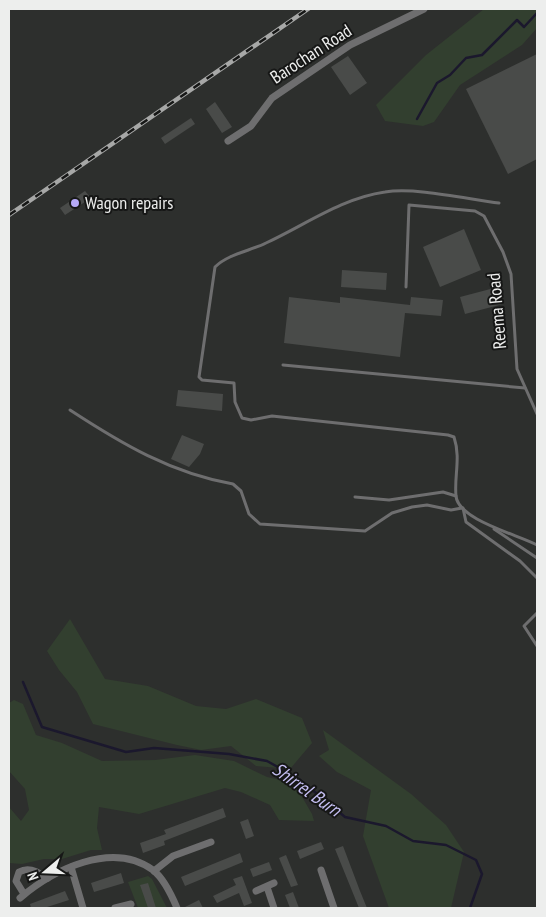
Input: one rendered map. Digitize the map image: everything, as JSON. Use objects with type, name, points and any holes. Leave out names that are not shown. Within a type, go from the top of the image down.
[{"type":"street","name":"Barochan Road","points":[[228,141],[251,126],[272,98],[350,45],[424,9]]},
{"type":"street","points":[[154,871],[173,856],[210,842]]},
{"type":"street","points":[[48,878],[26,869],[19,872],[16,882],[22,896],[48,878],[92,860],[111,858],[134,860],[154,871],[177,908]]},
{"type":"street","points":[[71,867],[83,908]]},
{"type":"street","points":[[321,870],[334,908]]},
{"type":"street","points":[[256,891],[270,885],[274,908]]},
{"type":"street","points":[[115,908],[131,904]]},
{"type":"lane","points":[[499,203],[406,191],[385,192],[340,205],[265,244],[221,261],[215,267],[199,377],[202,380],[234,383],[235,402],[242,418],[251,420],[272,416],[448,435],[454,438],[457,446],[456,496],[458,503],[537,558]]},
{"type":"lane","name":"Reema Road","points":[[406,287],[409,205],[475,211],[484,216],[503,252],[511,274],[517,370],[537,414]]},
{"type":"lane","points":[[283,366],[526,388]]},
{"type":"lane","points":[[70,410],[120,443],[167,466],[233,484],[241,491],[249,514],[260,524],[365,530],[392,513],[412,507],[427,506],[451,510],[463,508]]},
{"type":"lane","points":[[355,497],[389,500],[443,492],[456,496]]},
{"type":"lane","points":[[463,508],[466,522],[520,561],[537,578]]},
{"type":"lane","points":[[487,525],[537,545]]},
{"type":"lane","points":[[537,613],[524,626],[537,646]]},
{"type":"green space","points":[[484,9],[537,9],[537,28],[522,45],[460,85],[434,122],[423,126],[385,121],[376,105],[426,55]]},
{"type":"green space","points":[[70,619],[105,679],[148,686],[196,706],[226,709],[256,699],[302,718],[312,743],[290,769],[256,766],[231,746],[201,750],[93,724],[77,692],[59,670],[47,651]]},
{"type":"green space","points":[[14,700],[23,704],[36,735],[62,743],[102,761],[155,760],[195,755],[234,761],[267,777],[294,783],[314,821],[279,820],[270,805],[241,792],[225,788],[139,814],[99,807],[97,828],[102,850],[91,850],[62,859],[44,859],[22,864],[9,863],[9,807],[21,821],[29,810],[25,789],[9,771],[9,703]]},
{"type":"green space","points":[[323,730],[411,794],[446,825],[464,852],[451,908],[389,908],[363,836],[371,790],[337,772],[319,756],[329,750]]},
{"type":"green space","points":[[148,876],[152,879],[167,908],[138,908],[128,882]]},
{"type":"building","points":[[537,54],[537,159],[508,174],[466,89]]},
{"type":"building","points":[[348,56],[367,83],[350,95],[331,67]]},
{"type":"building","points":[[215,102],[232,127],[222,133],[206,109]]},
{"type":"building","points":[[191,118],[195,124],[165,144],[161,138]]},
{"type":"building","name":"Wagon repairs","points":[[85,191],[91,198],[65,215],[60,208]]},
{"type":"building","points":[[464,229],[481,270],[440,287],[423,247]]},
{"type":"building","points":[[342,270],[387,273],[386,290],[341,287]]},
{"type":"building","points":[[498,287],[503,304],[465,314],[460,297]]},
{"type":"building","points":[[289,297],[340,303],[340,297],[410,305],[411,297],[443,300],[441,316],[405,313],[400,357],[284,343]]},
{"type":"building","points":[[178,390],[223,394],[222,411],[176,406]]},
{"type":"building","points":[[182,435],[204,444],[200,454],[189,467],[171,459]]},
{"type":"building","points":[[223,808],[226,817],[164,841],[165,845],[143,853],[140,843],[166,834],[164,830]]},
{"type":"building","points":[[248,819],[254,836],[246,839],[240,822]]},
{"type":"building","points":[[321,842],[324,849],[300,859],[297,851]]},
{"type":"building","points":[[343,846],[367,908],[359,908],[335,849]]},
{"type":"building","points":[[240,853],[243,862],[185,886],[181,877]]},
{"type":"building","points":[[286,855],[298,885],[291,887],[279,858]]},
{"type":"building","points":[[269,862],[272,870],[253,877],[250,869]]},
{"type":"building","points":[[121,873],[124,883],[94,892],[91,883]]},
{"type":"building","points":[[242,876],[252,903],[244,906],[239,893],[217,903],[213,896],[236,885],[233,879]]},
{"type":"building","points":[[148,883],[156,908],[148,908],[140,885]]},
{"type":"building","points":[[65,891],[69,900],[44,908],[31,908],[30,904]]},
{"type":"building","points":[[293,892],[299,908],[290,908],[285,895]]},
{"type":"building","points":[[199,900],[203,908],[183,908]]},
{"type":"waterway","name":"Shirrel Burn","points":[[417,119],[437,83],[450,75],[466,58],[482,55],[517,20],[524,27],[537,13]]},
{"type":"waterway","name":"Shirrel Burn","points":[[23,682],[42,727],[126,752],[154,748],[229,754],[267,761],[299,779],[345,817],[386,826],[413,841],[446,845],[476,860],[482,874],[470,908]]},
{"type":"railway","points":[[9,215],[308,9]]},
{"type":"place","name":"Wagon repairs","points":[[75,203]]}]
